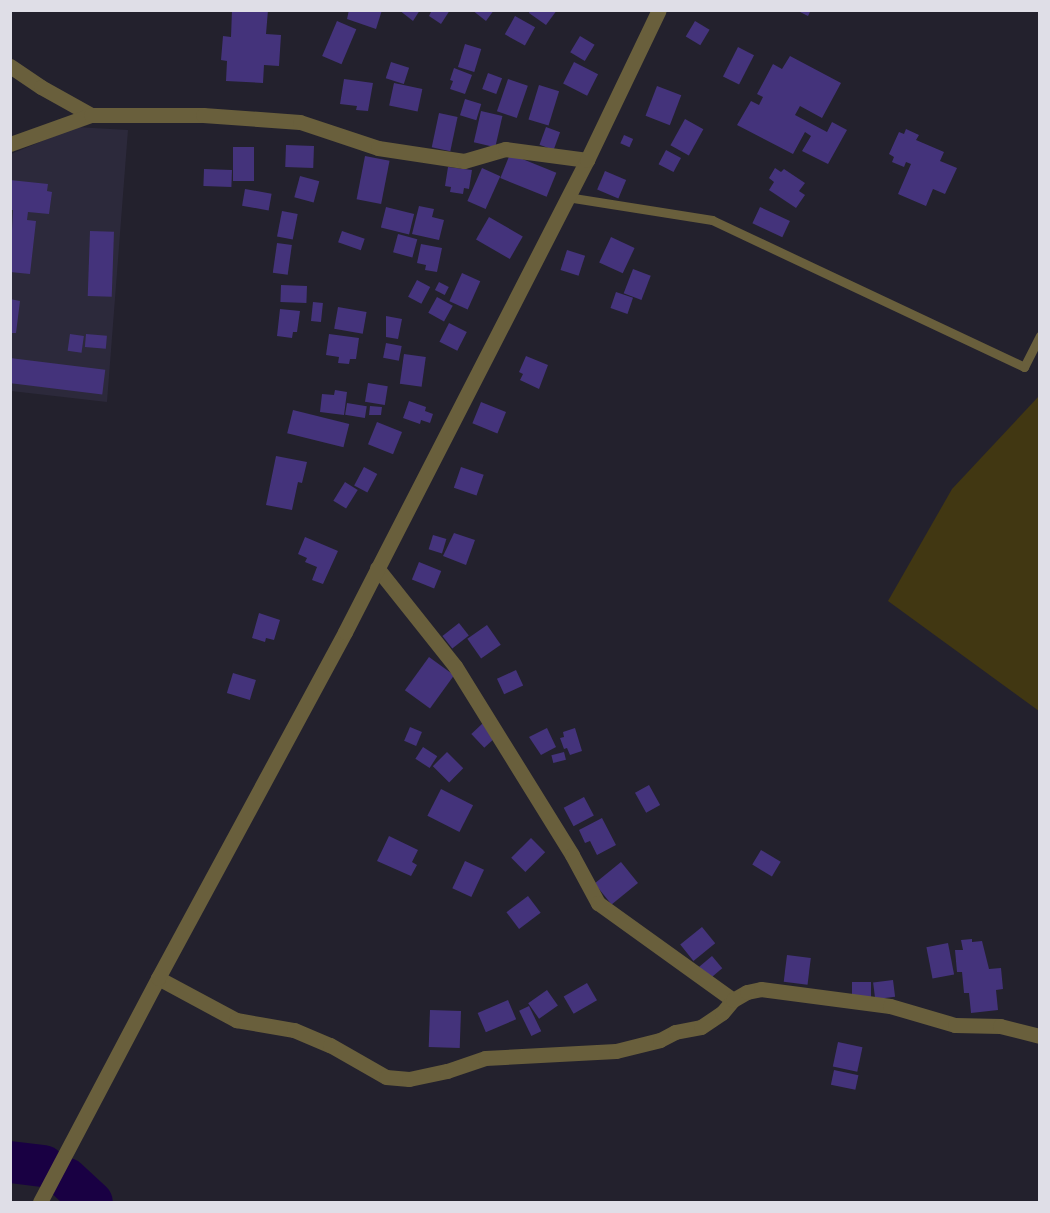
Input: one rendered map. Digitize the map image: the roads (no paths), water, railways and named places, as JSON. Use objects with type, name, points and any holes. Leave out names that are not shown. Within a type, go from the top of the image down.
[{"type":"street","points":[[40,1203],[377,568],[587,160],[659,10]]},
{"type":"street","points":[[10,66],[41,87],[91,115]]},
{"type":"street","points":[[10,144],[91,115],[203,115],[300,122],[378,148],[464,161],[505,149],[587,160]]},
{"type":"street","points":[[377,568],[455,666],[572,855],[598,903],[733,1000]]},
{"type":"street","points":[[158,978],[236,1020],[294,1030],[330,1045],[386,1077],[409,1079],[447,1071],[485,1058],[616,1052],[660,1040],[675,1032],[701,1027],[722,1013],[733,1000],[761,989],[890,1006],[956,1024],[1000,1026],[1040,1036]]},
{"type":"lane","points":[[567,197],[712,220],[1024,367],[1040,336]]},
{"type":"waterway","points":[[10,1162],[44,1166]]},
{"type":"waterway","points":[[67,1179],[92,1202]]}]
